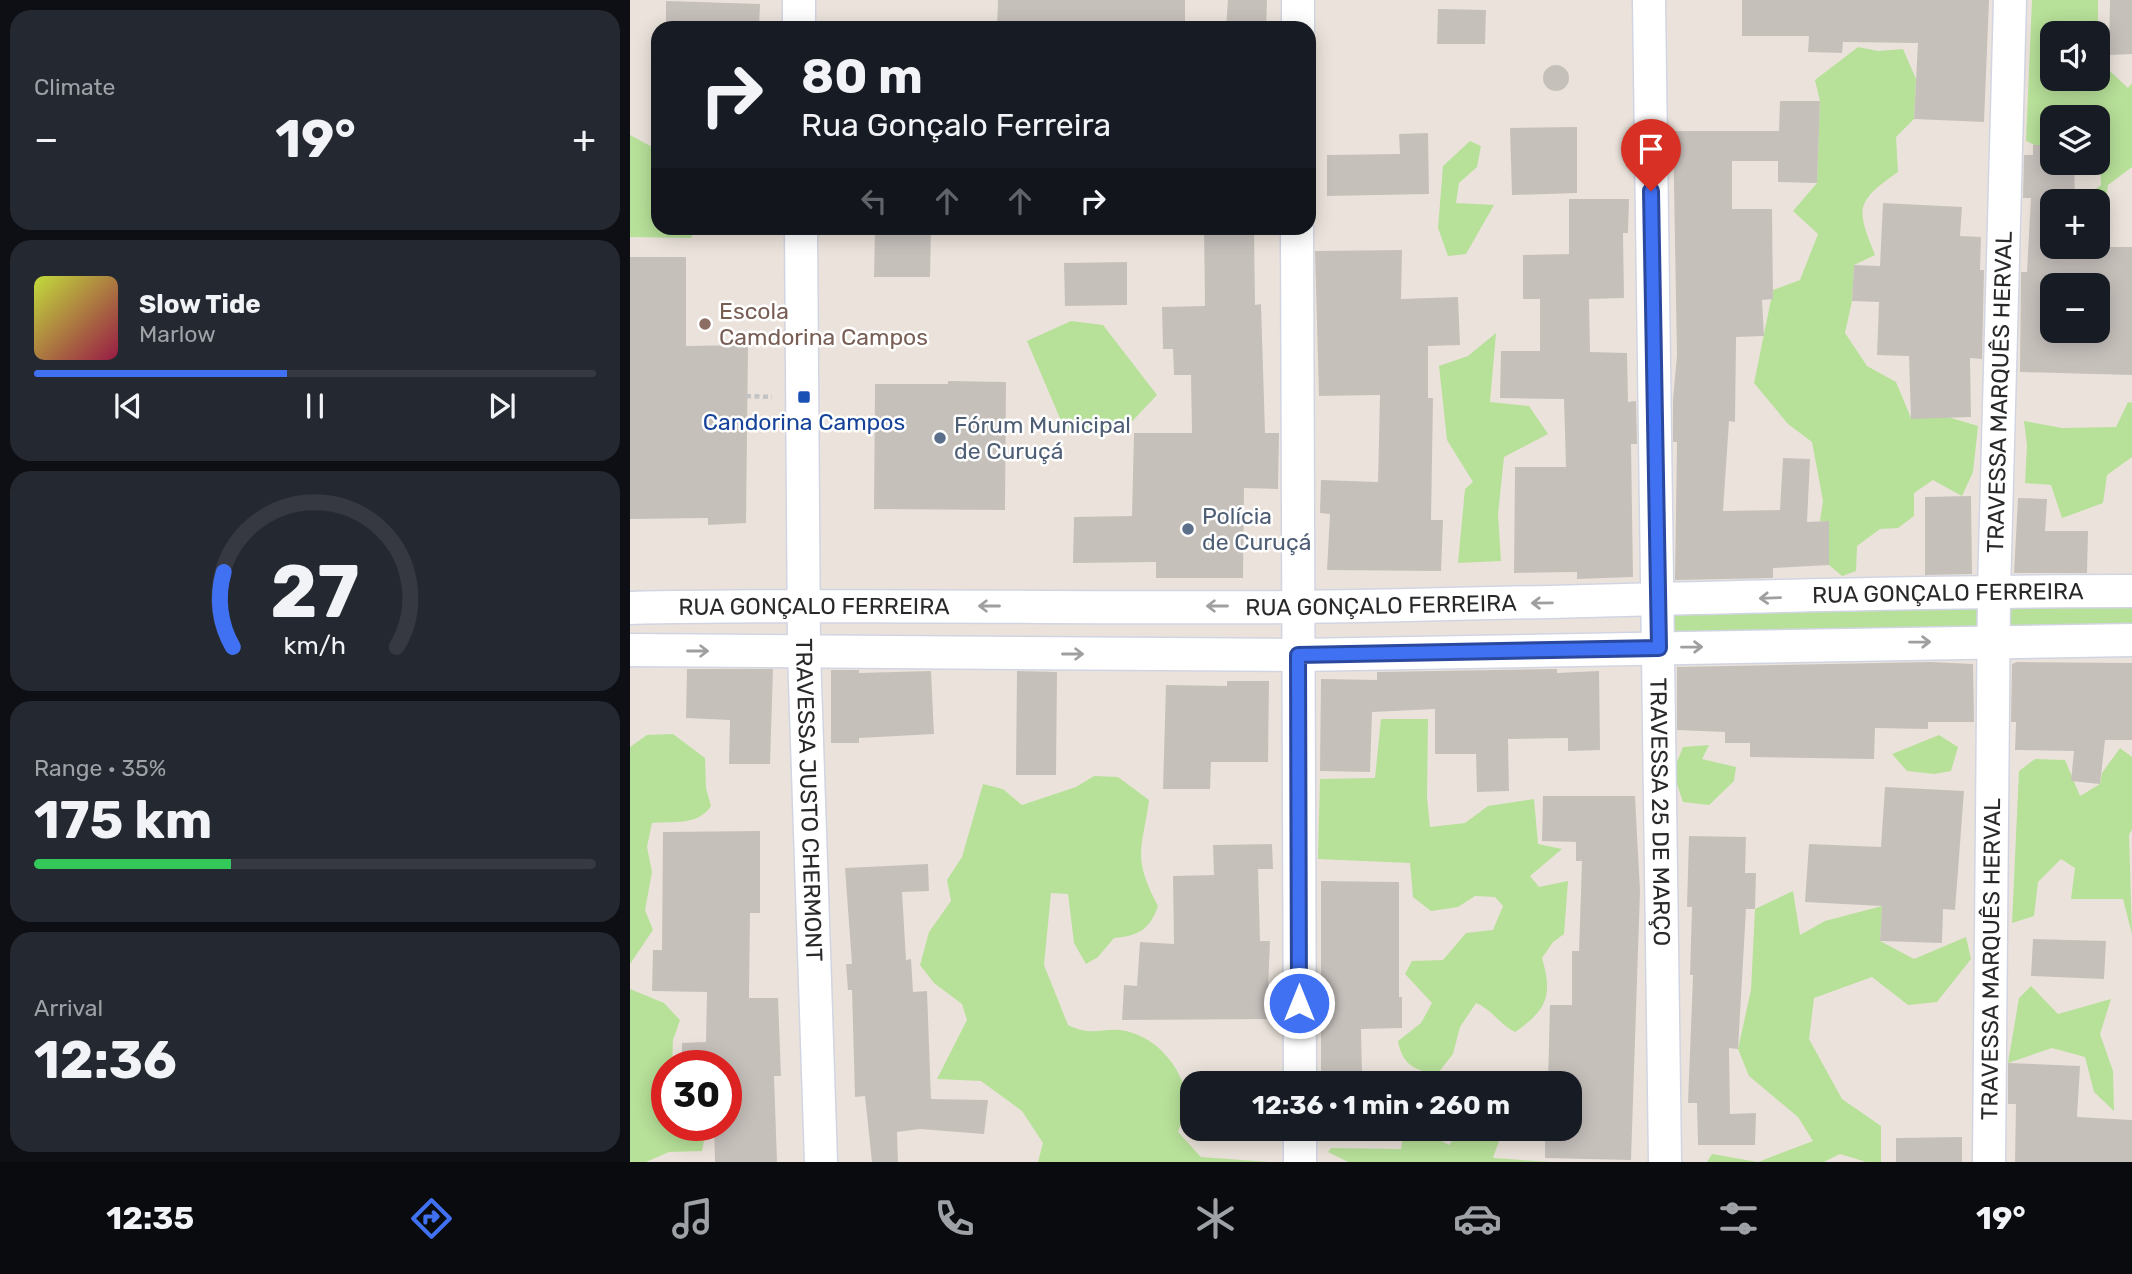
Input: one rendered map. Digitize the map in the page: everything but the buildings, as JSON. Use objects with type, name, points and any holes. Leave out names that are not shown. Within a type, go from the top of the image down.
[{"type":"street","points":[[799,0],[799,21]]},
{"type":"street","points":[[1298,0],[1298,21]]},
{"type":"street","name":"TRAVESSA 25 DE MARÇO","points":[[1649,0],[1665,1162]]},
{"type":"street","name":"TRAVESSA MARQUÊS HERVAL","points":[[1989,1162],[1994,591],[2010,0]]},
{"type":"street","name":"TRAVESSA JUSTO CHERMONT","points":[[801,235],[804,652],[821,1162]]},
{"type":"street","points":[[1297,235],[1300,1071]]},
{"type":"street","name":"RUA GONÇALO FERREIRA","points":[[630,608],[805,604],[1297,607],[1657,601],[1994,591],[2132,591]]},
{"type":"street","name":"RUA GONÇALO FERREIRA","points":[[630,650],[1298,655],[1994,640],[2132,640]]},
{"type":"street","points":[[1300,1141],[1300,1162]]},
{"type":"green space","points":[[2032,0],[2098,0],[2098,21],[2040,21],[2040,91],[2110,91],[2110,71],[2128,88],[2132,83],[2132,167],[2108,185],[2107,189],[2096,189],[2101,185],[2101,175],[2110,175],[2110,105],[2040,105],[2040,147],[2026,141]]},
{"type":"green space","points":[[1858,47],[1878,51],[1903,49],[1916,79],[1914,119],[1896,137],[1898,172],[1874,191],[1863,207],[1865,226],[1875,255],[1854,265],[1852,301],[1845,333],[1867,366],[1896,382],[1911,418],[1948,417],[1978,426],[1973,472],[1962,496],[1933,480],[1914,493],[1914,516],[1898,528],[1880,529],[1857,546],[1856,571],[1842,576],[1829,565],[1829,522],[1820,521],[1823,501],[1812,442],[1788,424],[1754,383],[1773,290],[1800,280],[1818,234],[1793,211],[1817,183],[1820,101],[1815,80]]},
{"type":"green space","points":[[630,135],[651,146],[651,235],[692,235],[691,238],[630,237]]},
{"type":"green space","points":[[1470,141],[1481,146],[1477,167],[1459,183],[1456,203],[1494,205],[1466,254],[1448,256],[1438,228],[1443,166]]},
{"type":"green space","points":[[1071,321],[1103,325],[1157,395],[1121,433],[1065,430],[1027,341]]},
{"type":"green space","points":[[1496,333],[1490,402],[1529,406],[1548,434],[1504,457],[1498,514],[1501,561],[1458,563],[1465,489],[1473,482],[1447,440],[1439,366],[1468,356]]},
{"type":"green space","points":[[2128,402],[2132,403],[2132,457],[2107,475],[2103,503],[2062,518],[2051,485],[2025,483],[2027,445],[2024,421],[2062,428],[2116,427]]},
{"type":"green space","points":[[2132,591],[2132,640],[1659,648],[1657,601]]},
{"type":"green space","points":[[1381,719],[1428,719],[1427,797],[1430,827],[1465,823],[1488,806],[1534,799],[1538,844],[1562,849],[1530,876],[1539,887],[1568,881],[1564,934],[1553,942],[1542,958],[1547,992],[1541,1009],[1515,1032],[1476,1003],[1460,1027],[1453,1054],[1440,1071],[1416,1068],[1406,1061],[1400,1049],[1398,1041],[1421,1023],[1432,1003],[1405,974],[1412,961],[1443,960],[1466,933],[1493,930],[1503,906],[1495,897],[1475,896],[1458,907],[1431,911],[1413,897],[1410,863],[1318,859],[1320,779],[1375,778]]},
{"type":"green space","points":[[673,734],[705,758],[706,788],[711,806],[692,820],[652,823],[647,847],[652,872],[645,910],[653,930],[630,964],[630,747],[647,735]]},
{"type":"green space","points":[[1939,735],[1958,747],[1951,771],[1934,774],[1907,771],[1892,754]]},
{"type":"green space","points":[[1709,745],[1702,759],[1736,767],[1734,781],[1709,805],[1683,802],[1673,772],[1683,747]]},
{"type":"green space","points":[[2120,748],[2132,757],[2132,829],[2129,835],[2132,934],[2123,899],[2071,899],[2075,868],[2061,859],[2038,882],[2034,916],[2012,923],[2019,771],[2035,759],[2065,760],[2080,796],[2100,784],[2102,773]]},
{"type":"green space","points":[[1094,776],[1118,777],[1149,800],[1141,853],[1145,876],[1158,906],[1147,926],[1137,933],[1114,938],[1098,957],[1086,964],[1074,943],[1068,894],[1051,893],[1044,965],[1068,1025],[1085,1031],[1126,1031],[1160,1049],[1180,1077],[1180,1141],[1186,1141],[1201,1157],[1269,1162],[1038,1162],[1043,1143],[1022,1111],[981,1081],[937,1079],[967,1020],[962,1004],[934,983],[920,965],[929,932],[951,901],[947,880],[962,857],[983,784],[1003,789],[1022,805],[1076,787]]},
{"type":"green space","points":[[1793,891],[1800,935],[1825,921],[1882,906],[1880,941],[1914,959],[1966,937],[1971,959],[1937,1002],[1908,1005],[1872,977],[1814,998],[1809,1039],[1842,1099],[1881,1126],[1881,1162],[1866,1162],[1840,1154],[1824,1162],[1758,1162],[1813,1141],[1798,1117],[1749,1076],[1738,1049],[1751,990],[1755,909]]},
{"type":"green space","points":[[2031,986],[2058,1014],[2111,999],[2100,1034],[2113,1071],[2114,1111],[2094,1092],[2085,1057],[2052,1048],[2008,1063],[2019,998]]},
{"type":"green space","points":[[630,989],[664,1003],[680,1020],[673,1050],[651,1050],[651,1141],[704,1141],[702,1151],[669,1152],[646,1162],[630,1162]]},
{"type":"green space","points":[[1402,1141],[1441,1141],[1449,1145],[1452,1141],[1499,1141],[1493,1158],[1551,1162],[1348,1162],[1328,1152],[1331,1148],[1401,1149]]},
{"type":"green space","points":[[1712,1154],[1758,1162],[1707,1162]]},
{"type":"place","name":"Escola Camdorina Campos","points":[[705,324]]},
{"type":"place","name":"Candorina Campos","points":[[804,397]]},
{"type":"place","name":"Fórum Municipal de Curuçá","points":[[940,438]]},
{"type":"place","name":"Polícia de Curuçá","points":[[1188,529]]},
{"type":"route","points":[[1299,1003],[1298,655],[1659,648],[1651,191]]}]
